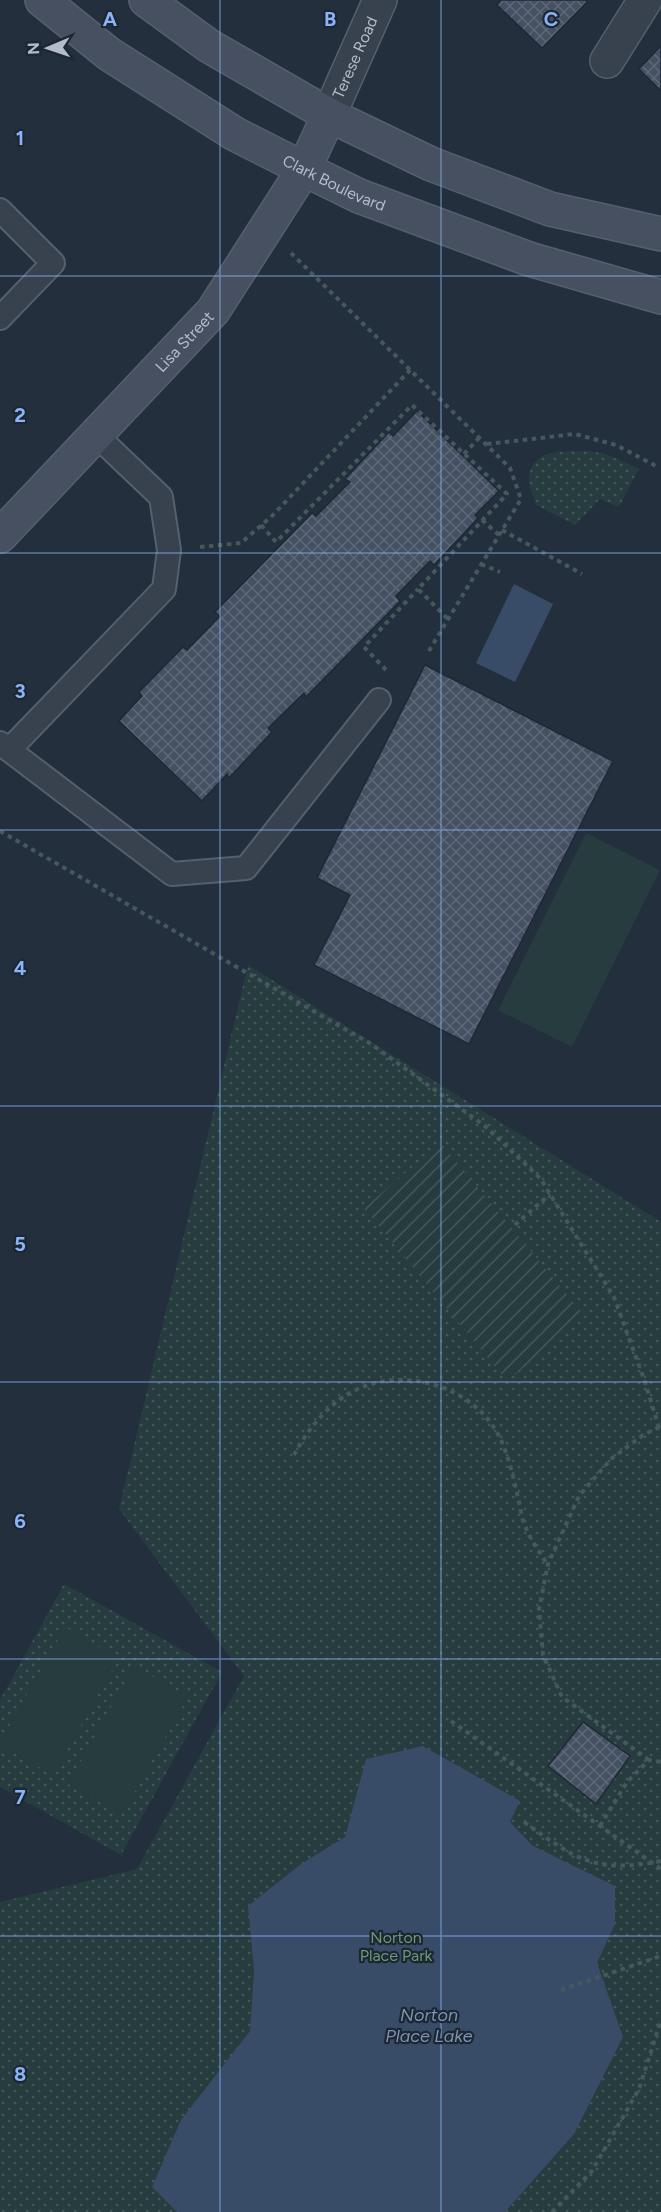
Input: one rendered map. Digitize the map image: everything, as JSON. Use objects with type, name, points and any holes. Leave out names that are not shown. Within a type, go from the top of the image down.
[{"type":"street","name":"Clark Boulevard","points":[[42,0],[109,54],[235,134],[359,196],[529,259],[661,297]]},
{"type":"street","points":[[146,0],[210,46],[329,115],[431,164],[550,209],[661,234]]},
{"type":"street","name":"Terese Road","points":[[329,115],[380,0]]},
{"type":"street","points":[[607,61],[645,0]]},
{"type":"street","name":"Lisa Street","points":[[0,536],[213,311],[304,169],[329,115]]},
{"type":"lane","points":[[0,210],[53,263],[0,318]]},
{"type":"lane","points":[[96,435],[161,497],[169,550],[164,589],[4,747],[172,874],[246,868],[379,700]]},
{"type":"path","points":[[267,229],[510,468],[521,499],[427,654]]},
{"type":"path","points":[[169,550],[241,543],[410,370]]},
{"type":"path","points":[[261,525],[276,542],[412,405],[507,494],[364,648],[390,673]]},
{"type":"path","points":[[486,445],[575,434],[616,445],[656,465]]},
{"type":"path","points":[[464,454],[479,438]]},
{"type":"path","points":[[482,520],[499,535]]},
{"type":"path","points":[[502,530],[582,574]]},
{"type":"path","points":[[481,564],[500,572]]},
{"type":"path","points":[[417,589],[448,619]]},
{"type":"path","points":[[0,831],[371,1044],[485,1126],[540,1178],[614,1297],[660,1427],[643,1435],[610,1459],[579,1496],[548,1564],[538,1609],[543,1654],[562,1697],[649,1760],[661,1762]]},
{"type":"path","points":[[515,1225],[550,1194]]},
{"type":"path","points":[[294,1455],[321,1415],[348,1394],[381,1381],[415,1380],[449,1389],[477,1408],[499,1435],[511,1467],[525,1528],[548,1564]]},
{"type":"path","points":[[654,1411],[661,1408]]},
{"type":"path","points":[[451,1721],[661,1869]]},
{"type":"path","points":[[600,1826],[627,1782],[649,1760]]},
{"type":"path","points":[[524,1822],[561,1848],[585,1861],[611,1867],[661,1861]]},
{"type":"path","points":[[561,1990],[661,1956]]},
{"type":"path","points":[[552,2212],[592,2171],[639,2089],[661,2020]]},
{"type":"green space","points":[[589,451],[606,454],[639,469],[619,507],[600,499],[575,525],[536,505],[529,477],[537,460],[552,453]]},
{"type":"green space","points":[[586,833],[660,870],[572,1047],[498,1010]]},
{"type":"green space","name":"Norton Place Park","points":[[248,965],[661,1222],[661,2212],[0,2212],[0,1902],[137,1869],[244,1676],[119,1509]]},
{"type":"green space","points":[[441,1143],[585,1316],[507,1381],[364,1208]]},
{"type":"green space","points":[[64,1584],[222,1672],[121,1855],[0,1787],[0,1700]]},
{"type":"green space","points":[[65,1627],[119,1658],[53,1775],[0,1745],[0,1742]]},
{"type":"green space","points":[[134,1666],[188,1697],[122,1814],[68,1784]]},
{"type":"water","points":[[514,584],[553,604],[515,682],[476,663]]},
{"type":"water","name":"Norton Place Lake","points":[[423,1746],[520,1801],[510,1822],[533,1846],[615,1886],[615,1924],[597,1963],[623,2037],[574,2134],[505,2212],[177,2212],[152,2187],[181,2120],[250,2031],[254,1971],[248,1906],[301,1864],[345,1837],[366,1759]]},
{"type":"building","points":[[501,0],[586,0],[587,2],[542,48],[497,5]]},
{"type":"building","points":[[661,46],[661,91],[639,69]]},
{"type":"building","points":[[417,411],[499,491],[475,515],[478,518],[434,565],[430,561],[396,596],[400,601],[306,697],[304,693],[268,728],[272,732],[229,778],[227,774],[202,801],[119,721],[142,696],[139,692],[183,647],[187,650],[220,616],[215,612],[312,513],[316,516],[350,482],[345,479],[389,432],[393,436]]},
{"type":"building","points":[[425,665],[613,761],[469,1044],[314,965],[350,895],[317,878]]},
{"type":"building","points":[[583,1722],[630,1756],[596,1804],[548,1766]]}]
